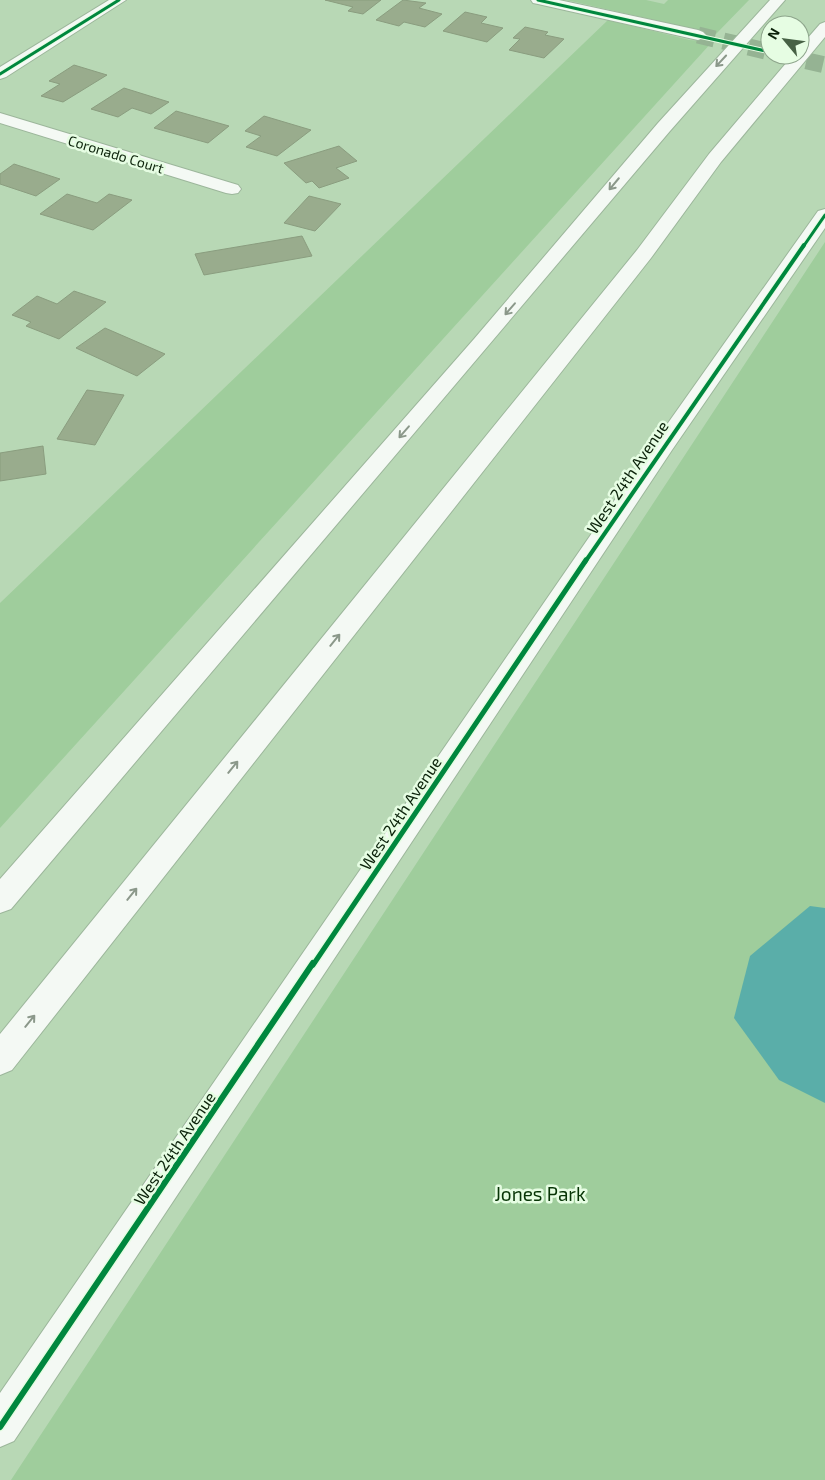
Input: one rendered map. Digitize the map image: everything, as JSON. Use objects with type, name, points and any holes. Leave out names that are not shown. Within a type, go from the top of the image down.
[{"type":"main road","points":[[0,74],[119,0]]},
{"type":"main road","points":[[538,0],[698,35]]},
{"type":"main road","points":[[0,900],[536,279],[638,155],[716,66],[778,0]]},
{"type":"main road","points":[[0,1059],[644,254],[714,158],[825,27]]},
{"type":"main road","name":"Coronado Court","points":[[0,118],[232,189]]},
{"type":"main road","name":"West 24th Avenue","points":[[0,1427],[659,453],[825,215]]},
{"type":"green space","points":[[566,0],[646,0],[664,4],[668,0],[749,0],[716,34]]},
{"type":"green space","points":[[608,20],[690,40],[712,42],[0,828],[0,603]]},
{"type":"green space","name":"Jones Park","points":[[825,242],[825,1480],[11,1480]]},
{"type":"water","points":[[810,906],[825,908],[825,1103],[779,1080],[734,1018],[750,956]]},
{"type":"building","points":[[325,0],[381,0],[363,14],[348,11],[353,7]]},
{"type":"building","points":[[403,0],[426,3],[419,8],[442,14],[425,27],[404,22],[399,26],[376,20]]},
{"type":"building","points":[[465,12],[487,17],[481,23],[503,28],[487,42],[443,31]]},
{"type":"building","points":[[525,27],[548,32],[545,35],[564,39],[544,58],[509,50],[520,39],[513,38]]},
{"type":"building","points":[[74,65],[107,75],[63,102],[41,96],[60,84],[49,81]]},
{"type":"building","points":[[124,88],[169,102],[151,114],[132,108],[118,117],[91,109]]},
{"type":"building","points":[[176,111],[229,126],[208,143],[154,128]]},
{"type":"building","points":[[264,116],[311,130],[277,156],[246,147],[261,136],[245,131]]},
{"type":"building","points":[[339,146],[357,161],[336,168],[349,178],[319,188],[312,181],[306,183],[284,163]]},
{"type":"building","points":[[14,164],[60,179],[36,196],[0,184],[0,174]]},
{"type":"building","points":[[67,194],[97,203],[109,194],[132,200],[93,230],[40,214]]},
{"type":"building","points":[[309,196],[341,204],[315,231],[284,223]]},
{"type":"building","points":[[302,236],[312,256],[204,275],[195,254]]},
{"type":"building","points":[[74,291],[106,302],[59,339],[26,326],[31,322],[12,315],[37,296],[57,304]]},
{"type":"building","points":[[105,328],[165,354],[137,376],[76,348]]},
{"type":"building","points":[[87,390],[124,395],[95,445],[57,439]]},
{"type":"building","points":[[43,446],[46,474],[0,481],[0,453]]},
{"type":"tunnel","points":[[698,35],[760,50]]},
{"type":"tunnel","points":[[810,62],[825,65]]},
{"type":"cycle path","points":[[0,74],[119,0]]},
{"type":"cycle path","points":[[538,0],[760,50]]},
{"type":"cycle path","points":[[0,1427],[664,445],[825,215]]}]
